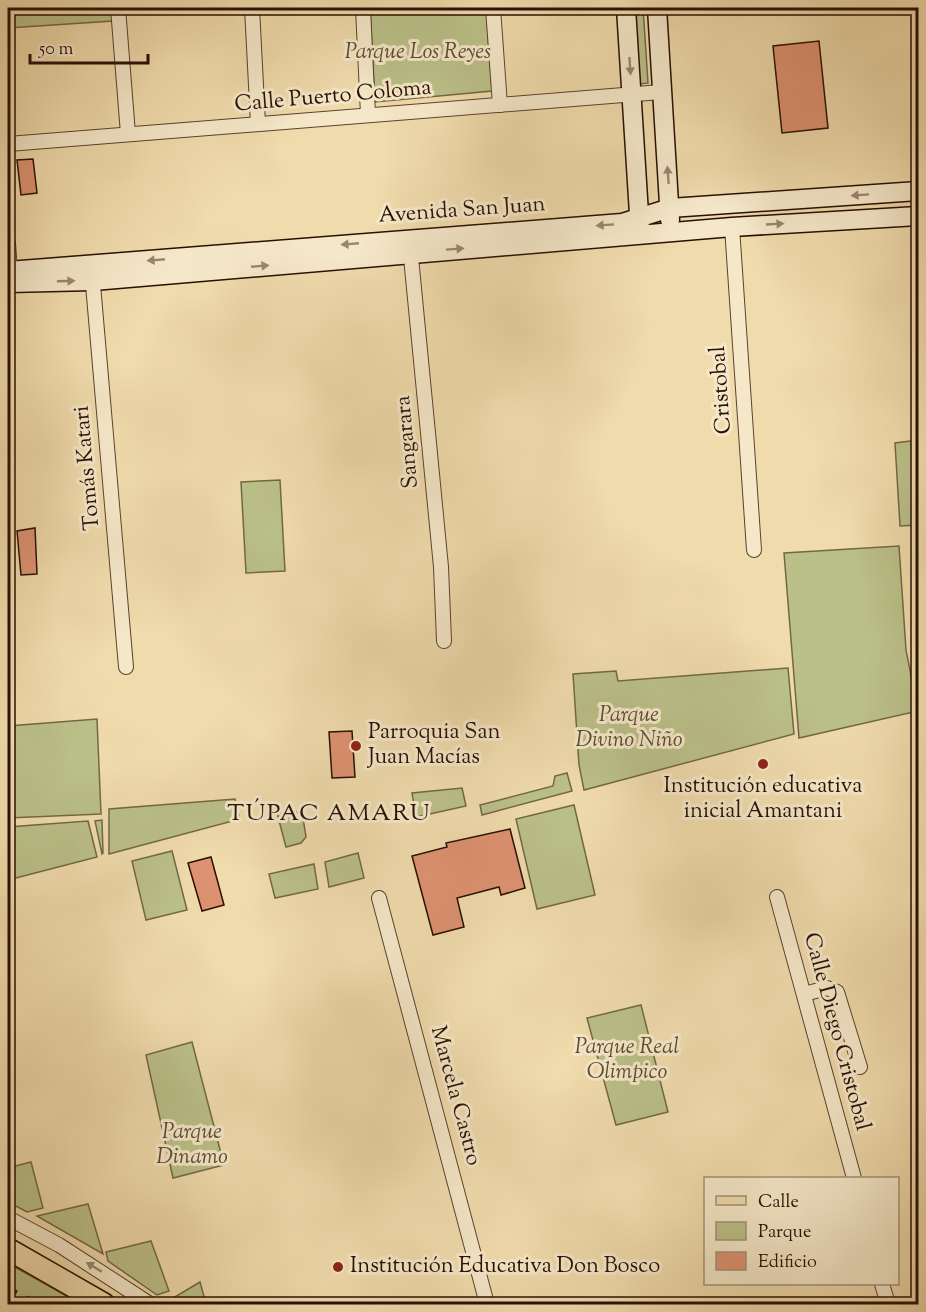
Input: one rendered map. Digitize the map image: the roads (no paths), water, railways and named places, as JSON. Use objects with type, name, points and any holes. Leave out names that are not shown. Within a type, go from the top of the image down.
[{"type":"main road","points":[[8,1249],[84,1291],[104,1305]]},
{"type":"street","points":[[118,8],[128,134]]},
{"type":"street","points":[[252,8],[258,124]]},
{"type":"street","points":[[363,8],[368,116]]},
{"type":"street","points":[[493,8],[500,105]]},
{"type":"street","points":[[626,8],[640,227]]},
{"type":"street","points":[[657,8],[671,233]]},
{"type":"street","name":"Calle Puerto Coloma","points":[[8,144],[661,92]]},
{"type":"street","name":"Avenida San Juan","points":[[640,227],[670,208],[918,191]]},
{"type":"street","name":"Avenida San Juan","points":[[8,275],[92,273],[410,246],[622,224],[671,233],[918,216]]},
{"type":"street","name":"Cristobal","points":[[732,227],[754,550]]},
{"type":"street","points":[[8,243],[8,275]]},
{"type":"street","name":"Sangarara","points":[[410,246],[441,567],[444,641]]},
{"type":"street","name":"Tomás Katari","points":[[92,273],[126,667]]},
{"type":"street","name":"Calle Diego Cristobal","points":[[777,897],[853,1177]]},
{"type":"street","name":"Marcela Castro","points":[[379,898],[487,1305]]},
{"type":"street","points":[[804,994],[827,988],[837,992],[860,1067]]},
{"type":"street","points":[[8,1218],[59,1245],[150,1305]]},
{"type":"street","points":[[882,1285],[888,1305]]},
{"type":"railway","points":[[8,1288],[38,1304]]},
{"type":"railway","points":[[8,1298],[20,1304]]},
{"type":"place","name":"Parroquia San Juan Macías","points":[[356,746]]},
{"type":"place","name":"Institución educativa inicial Amantani","points":[[763,764]]},
{"type":"place","name":"Institución Educativa Don Bosco","points":[[338,1267]]},
{"type":"district","name":"TÚPAC AMARU","points":[[329,814]]},
{"type":"park label","name":"Parque Los Reyes","points":[[418,53]]},
{"type":"park label","name":"Parque Divino Niño","points":[[629,728]]},
{"type":"park label","name":"Parque Real Olimpico","points":[[627,1060]]},
{"type":"park label","name":"Parque Dinamo","points":[[192,1146]]}]
